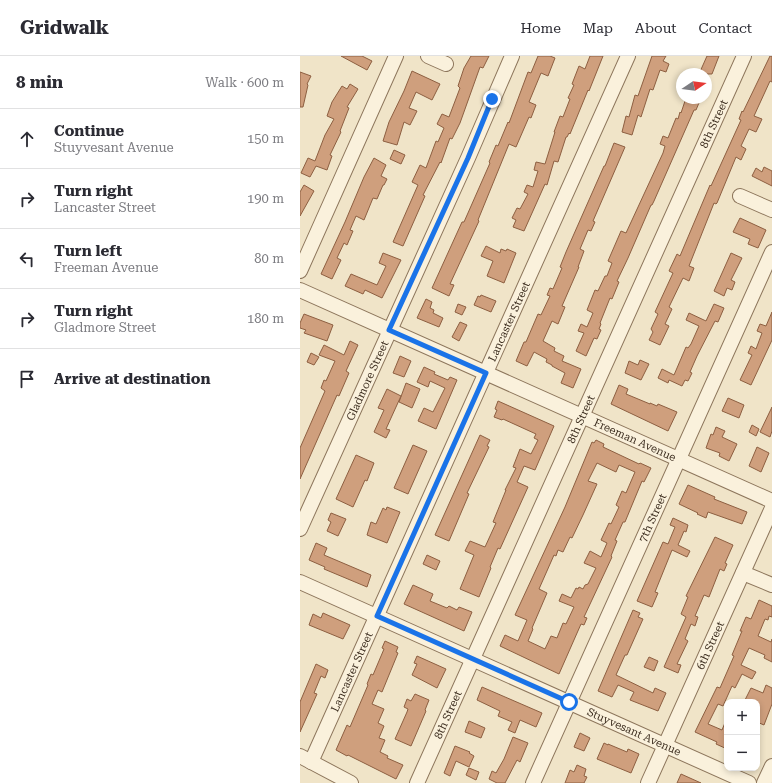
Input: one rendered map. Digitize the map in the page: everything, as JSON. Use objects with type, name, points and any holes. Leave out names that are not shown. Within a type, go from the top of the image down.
[{"type":"street","points":[[300,271],[396,56]]},
{"type":"street","points":[[428,56],[446,64]]},
{"type":"street","name":"Gladmore Street","points":[[300,529],[468,158],[512,56]]},
{"type":"street","name":"Lancaster Street","points":[[305,759],[377,616],[628,56]]},
{"type":"street","name":"8th Street","points":[[417,783],[744,56]]},
{"type":"street","points":[[740,196],[772,210]]},
{"type":"street","name":"7th Street","points":[[533,783],[772,252]]},
{"type":"street","name":"Freeman Avenue","points":[[300,290],[772,502]]},
{"type":"street","name":"6th Street","points":[[648,783],[772,508]]},
{"type":"street","points":[[743,572],[772,586]]},
{"type":"street","name":"Stuyvesant Avenue","points":[[300,582],[749,783]]},
{"type":"street","points":[[305,759],[352,783]]},
{"type":"street","points":[[764,783],[772,766]]},
{"type":"building","points":[[341,56],[362,56],[372,61],[367,70]]},
{"type":"building","points":[[471,56],[489,56],[483,68],[480,67],[460,123],[452,139],[450,138],[441,163],[440,162],[423,195],[425,196],[403,246],[393,242],[418,185],[412,182],[420,165],[426,168],[436,141],[438,142],[444,128],[437,124],[442,114],[449,117],[460,88],[458,86],[464,68]]},
{"type":"building","points":[[538,56],[550,56],[555,58],[548,76],[541,73],[529,102],[536,105],[516,147],[509,144],[478,220],[479,221],[450,284],[454,285],[449,296],[432,288],[462,222],[464,222],[490,163],[489,162],[496,145],[498,146],[508,122],[509,123],[528,72],[531,73]]},
{"type":"building","points":[[590,56],[603,56],[570,134],[569,133],[566,137],[558,162],[554,161],[547,185],[545,184],[524,231],[513,227],[516,220],[512,218],[517,208],[520,209],[528,194],[524,192],[527,185],[533,187],[538,171],[534,170],[536,162],[545,164],[560,116],[563,117],[570,99],[568,98],[574,85],[572,84],[579,66],[585,69]]},
{"type":"building","points":[[652,56],[666,56],[663,61],[669,64],[666,72],[660,70],[653,90],[650,89],[641,117],[638,115],[632,135],[622,132],[626,116],[629,117],[635,95],[638,96]]},
{"type":"building","points":[[707,56],[719,56],[712,74],[712,68],[702,68]]},
{"type":"building","points":[[770,56],[772,56],[772,82],[770,81],[754,116],[762,119],[756,132],[749,129],[741,146],[746,149],[741,160],[736,157],[717,203],[714,203],[689,266],[694,268],[689,281],[683,278],[669,307],[672,309],[665,324],[669,326],[660,345],[649,340],[653,332],[651,329],[658,314],[655,312],[673,273],[669,271],[677,254],[680,256],[710,185],[711,186],[741,120],[739,119],[742,111],[743,112]]},
{"type":"building","points":[[412,71],[440,84],[432,100],[416,92],[409,108],[417,111],[410,125],[404,122],[397,145],[383,141],[389,122]]},
{"type":"building","points":[[300,72],[311,76],[307,84],[303,107],[300,107]]},
{"type":"building","points":[[350,84],[358,89],[347,107],[349,108],[340,131],[341,132],[330,155],[332,156],[327,170],[316,166],[310,177],[301,173],[308,158],[315,161],[325,135],[334,119],[327,116],[332,102],[342,86],[347,89]]},
{"type":"building","points":[[684,104],[698,104],[696,110],[694,110],[617,281],[619,282],[612,299],[610,298],[600,323],[599,329],[601,330],[597,339],[594,338],[586,356],[576,351],[584,333],[578,331],[581,324],[587,327],[593,313],[587,310],[595,290],[598,291],[605,276],[607,276],[612,263],[608,261],[621,231],[626,233],[663,153],[665,146],[660,144],[663,136],[668,138],[676,118],[678,119],[680,112],[681,113]]},
{"type":"building","points":[[614,143],[625,147],[593,221],[595,222],[591,231],[588,230],[580,249],[584,251],[579,267],[562,306],[565,307],[558,324],[552,321],[543,341],[555,348],[554,351],[564,356],[562,361],[581,369],[573,388],[561,383],[565,373],[546,362],[547,359],[534,352],[527,366],[516,361],[538,314],[541,315],[550,296],[547,295],[550,288],[553,289],[562,268],[560,267],[566,252]]},
{"type":"building","points":[[394,150],[405,155],[401,164],[390,159]]},
{"type":"building","points":[[374,158],[386,165],[381,176],[387,179],[377,199],[373,198],[364,220],[356,216],[350,230],[353,231],[347,245],[344,243],[337,258],[341,260],[332,279],[321,274]]},
{"type":"building","points":[[764,167],[772,171],[772,186],[752,176],[756,168],[762,172]]},
{"type":"building","points":[[304,185],[314,191],[300,216],[300,192]]},
{"type":"building","points":[[740,218],[766,230],[758,248],[748,244],[750,239],[733,232]]},
{"type":"building","points":[[486,246],[500,253],[501,249],[506,251],[507,249],[516,253],[504,283],[487,276],[493,261],[481,256]]},
{"type":"building","points":[[383,253],[401,260],[382,298],[365,290],[363,294],[345,286],[351,274],[377,285],[386,266],[379,263]]},
{"type":"building","points":[[731,253],[742,258],[731,280],[735,282],[732,290],[727,288],[724,296],[714,291]]},
{"type":"building","points":[[481,295],[496,301],[491,312],[474,305],[478,296],[480,297]]},
{"type":"building","points":[[426,299],[432,302],[430,308],[434,310],[433,313],[443,318],[439,327],[417,318]]},
{"type":"building","points":[[458,304],[466,307],[462,315],[455,312]]},
{"type":"building","points":[[714,304],[724,308],[718,322],[715,321],[697,356],[688,381],[685,380],[682,386],[669,380],[668,383],[658,378],[662,369],[674,375],[686,347],[688,348],[691,344],[699,326],[686,320],[689,313],[706,321]]},
{"type":"building","points":[[772,312],[772,340],[751,385],[740,380],[752,355],[748,353],[751,346],[756,349],[762,333],[757,331],[760,324],[766,326]]},
{"type":"building","points":[[304,314],[333,325],[327,341],[304,333],[306,330],[300,328],[300,323]]},
{"type":"building","points":[[460,322],[467,325],[459,341],[452,337]]},
{"type":"building","points":[[350,341],[358,345],[346,371],[349,373],[339,396],[337,395],[300,479],[300,448],[325,391],[321,388],[324,380],[326,381],[335,361],[319,355],[324,345],[344,355]]},
{"type":"building","points":[[311,353],[319,357],[314,365],[307,362]]},
{"type":"building","points":[[400,356],[411,361],[404,377],[393,373]]},
{"type":"building","points":[[640,360],[649,364],[641,380],[625,373],[629,361],[638,365]]},
{"type":"building","points":[[424,367],[435,372],[434,374],[448,380],[450,377],[457,380],[436,429],[418,421],[424,408],[433,412],[445,388],[430,381],[428,387],[417,382]]},
{"type":"building","points":[[406,383],[420,389],[412,408],[399,402]]},
{"type":"building","points":[[619,385],[628,389],[626,394],[650,404],[657,406],[658,404],[677,412],[668,431],[611,404]]},
{"type":"building","points":[[387,389],[401,396],[386,429],[390,430],[386,438],[374,432],[384,410],[378,408]]},
{"type":"building","points":[[728,398],[744,405],[739,418],[722,411]]},
{"type":"building","points":[[498,401],[554,426],[535,470],[524,466],[517,482],[528,487],[500,549],[498,548],[479,597],[460,589],[474,555],[465,551],[470,541],[485,547],[496,523],[493,522],[505,490],[516,468],[513,467],[520,449],[531,454],[538,440],[534,438],[536,434],[503,419],[494,417],[497,410],[495,409]]},
{"type":"building","points":[[772,407],[772,431],[770,437],[760,432]]},
{"type":"building","points":[[752,425],[759,429],[756,436],[749,432]]},
{"type":"building","points":[[716,427],[725,431],[722,437],[737,444],[729,461],[719,456],[720,453],[706,448],[711,434],[713,435]]},
{"type":"building","points":[[480,435],[490,440],[487,446],[489,447],[467,493],[469,494],[449,541],[435,535]]},
{"type":"building","points":[[596,440],[604,444],[603,447],[651,468],[644,482],[642,481],[625,522],[623,522],[615,540],[617,541],[611,556],[612,557],[584,617],[587,618],[584,625],[581,624],[559,674],[500,646],[505,635],[518,641],[527,620],[515,615],[565,507],[592,442],[594,443]],"holes":[[[597,463],[616,472],[619,465],[635,472],[626,493],[622,491],[616,505],[619,507],[601,540],[607,543],[601,557],[590,551],[584,563],[596,568],[588,584],[585,585],[583,589],[579,587],[578,589],[576,588],[571,598],[562,594],[559,601],[574,607],[566,624],[563,623],[557,638],[551,636],[545,649],[528,641],[547,593],[539,589],[554,555],[556,556],[558,550],[563,552],[570,537],[572,538],[583,515],[597,484],[588,481]]]},
{"type":"building","points":[[413,445],[427,451],[408,494],[394,488]]},
{"type":"building","points":[[757,447],[769,453],[761,472],[749,466]]},
{"type":"building","points":[[356,455],[374,463],[367,481],[365,480],[353,507],[336,499]]},
{"type":"building","points":[[688,485],[715,497],[714,499],[747,512],[742,524],[708,512],[706,518],[679,504]]},
{"type":"building","points":[[387,507],[400,512],[387,543],[367,535],[371,522],[376,524],[383,508],[386,510]]},
{"type":"building","points":[[331,513],[346,519],[338,536],[327,531],[331,522],[328,520]]},
{"type":"building","points":[[673,518],[688,525],[686,532],[684,531],[678,545],[690,551],[687,557],[672,550],[655,592],[658,593],[652,607],[637,601],[663,542],[668,544],[675,527],[670,525]]},
{"type":"building","points":[[715,537],[733,545],[725,563],[727,564],[724,571],[720,569],[709,597],[704,595],[695,616],[698,617],[695,626],[691,624],[685,639],[688,641],[677,664],[681,665],[678,673],[664,667],[686,617],[681,614],[688,597],[686,596]]},
{"type":"building","points":[[316,543],[327,548],[324,555],[371,575],[367,587],[324,569],[325,567],[309,560]]},
{"type":"building","points":[[427,555],[440,561],[436,570],[423,564]]},
{"type":"building","points":[[413,585],[433,594],[430,601],[447,608],[449,606],[457,610],[459,607],[472,612],[464,631],[404,604]]},
{"type":"building","points":[[759,600],[772,606],[772,617],[769,616],[768,620],[765,619],[758,636],[771,642],[772,639],[772,662],[764,658],[765,655],[749,648],[741,665],[756,672],[752,679],[742,674],[735,688],[732,686],[726,699],[724,699],[723,706],[718,704],[708,724],[722,730],[724,725],[724,748],[716,744],[717,742],[695,732],[717,687],[720,688],[734,656],[732,655],[746,617],[751,619]]},
{"type":"building","points":[[633,610],[640,613],[638,617],[643,619],[627,655],[625,655],[616,675],[653,693],[655,688],[666,693],[658,711],[630,700],[634,692],[618,685],[612,697],[598,691]]},
{"type":"building","points":[[323,613],[350,625],[343,639],[309,625],[313,614],[321,618]]},
{"type":"building","points":[[385,641],[398,647],[396,652],[398,653],[382,692],[378,690],[372,704],[384,709],[378,723],[384,726],[379,738],[385,740],[380,752],[388,756],[387,758],[403,765],[396,779],[336,750],[347,725],[350,727],[368,685],[367,684],[371,674],[373,675],[384,649],[382,648]]},
{"type":"building","points":[[417,656],[446,669],[437,688],[412,675],[417,664],[414,663]]},
{"type":"building","points":[[649,657],[658,661],[654,671],[644,667]]},
{"type":"building","points":[[316,664],[328,670],[325,678],[321,676],[314,693],[317,694],[300,732],[300,702]]},
{"type":"building","points":[[766,685],[772,688],[772,704],[764,725],[760,723],[760,699],[746,699],[751,688],[763,693]]},
{"type":"building","points":[[482,687],[542,713],[536,727],[520,720],[515,733],[508,730],[512,722],[498,716],[500,711],[477,700]]},
{"type":"building","points":[[415,694],[429,700],[425,710],[426,711],[411,746],[395,739],[408,709],[404,707],[407,699],[411,701]]},
{"type":"building","points":[[469,721],[485,728],[481,738],[465,732]]},
{"type":"building","points":[[580,733],[590,738],[584,751],[574,747]]},
{"type":"building","points":[[513,737],[528,743],[520,762],[517,760],[505,783],[497,783],[489,779],[492,771],[496,773],[504,759]]},
{"type":"building","points":[[604,743],[627,752],[628,749],[639,754],[631,773],[597,759]]},
{"type":"building","points":[[455,746],[470,752],[469,753],[474,756],[469,767],[456,761],[450,776],[444,773]]},
{"type":"building","points":[[577,765],[586,769],[584,776],[587,777],[584,783],[565,783],[570,770],[574,772]]},
{"type":"building","points":[[469,768],[479,772],[476,780],[466,775]]},
{"type":"building","points":[[681,774],[701,783],[677,783]]},
{"type":"route","points":[[492,99],[468,158],[389,330],[486,373],[377,616],[569,702]]}]
